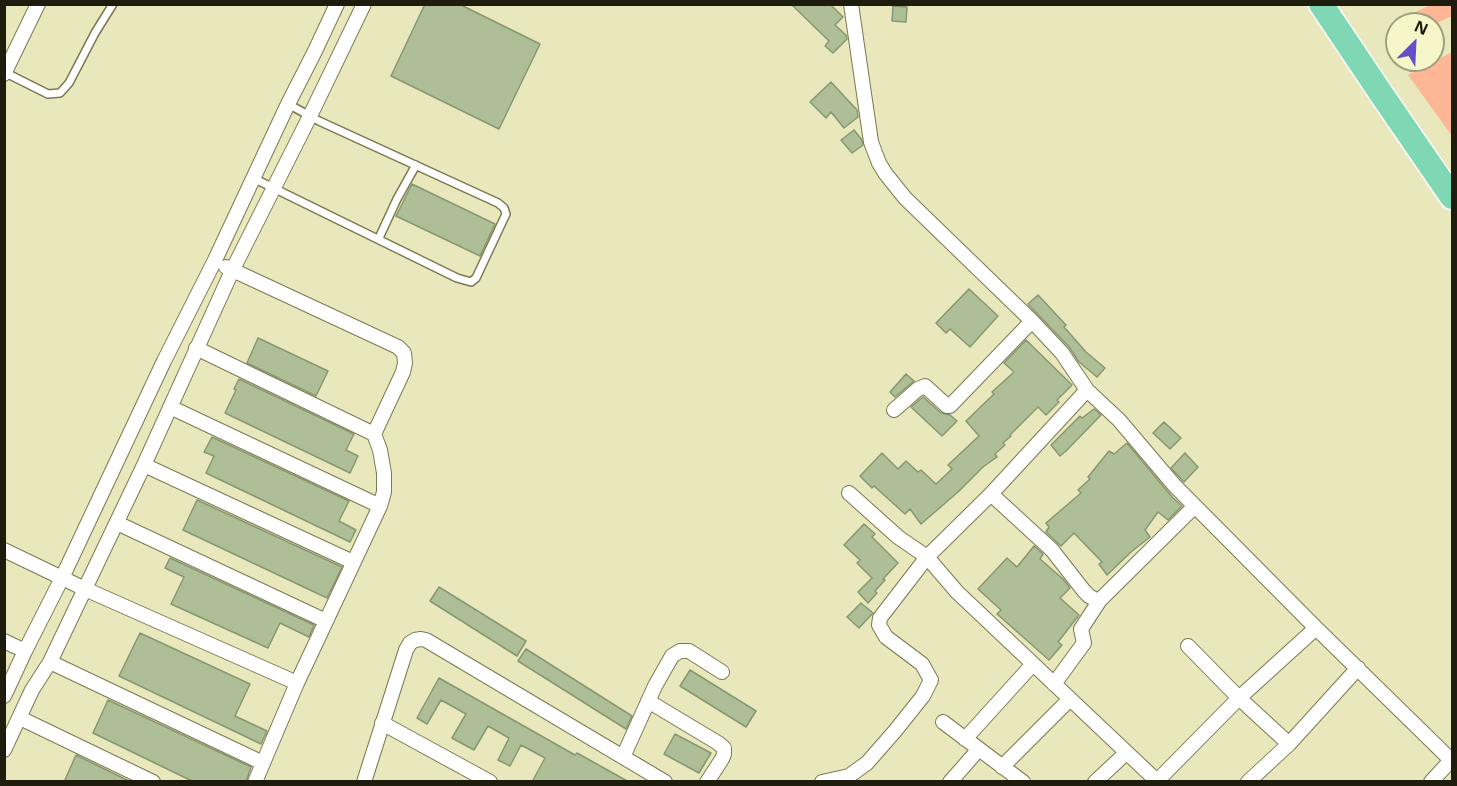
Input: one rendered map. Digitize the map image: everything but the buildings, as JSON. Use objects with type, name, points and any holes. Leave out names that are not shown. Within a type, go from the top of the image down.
[{"type":"highway","points":[[1321,4],[1452,197]]},
{"type":"street","points":[[5,73],[38,4]]},
{"type":"street","points":[[4,696],[337,4]]},
{"type":"street","points":[[4,750],[32,690],[50,662],[144,465],[232,271],[364,4]]},
{"type":"street","points":[[851,4],[871,142],[879,163],[905,198],[1032,321],[1062,353],[1087,390],[1119,420],[1195,506],[1452,760],[1431,782]]},
{"type":"street","points":[[215,260],[232,271],[398,347],[405,353],[403,372],[374,434]]},
{"type":"street","points":[[894,410],[918,389],[925,386],[947,406],[950,406],[1032,321]]},
{"type":"street","points":[[196,348],[374,434],[380,450],[384,473],[384,492],[380,506],[297,683],[255,782]]},
{"type":"street","points":[[164,361],[186,372]]},
{"type":"street","points":[[822,782],[852,779],[924,696],[930,680],[922,664],[886,637],[879,625],[880,618],[927,557],[992,494],[1087,390]]},
{"type":"street","points":[[170,407],[380,506]]},
{"type":"street","points":[[144,465],[353,562]]},
{"type":"street","points":[[849,493],[898,537],[927,557],[957,592],[1158,781],[1239,698],[1316,628]]},
{"type":"street","points":[[992,494],[1052,550],[1089,596],[1100,600]]},
{"type":"street","points":[[1054,684],[1084,643],[1081,629],[1100,600],[1195,506]]},
{"type":"street","points":[[117,522],[326,621]]},
{"type":"street","points":[[4,550],[85,589],[297,683]]},
{"type":"street","points":[[364,782],[406,650],[410,643],[422,639],[665,782]]},
{"type":"street","points":[[4,641],[25,651]]},
{"type":"street","points":[[1188,646],[1239,698],[1289,744]]},
{"type":"street","points":[[623,757],[648,701],[672,656],[680,651],[689,651],[722,672]]},
{"type":"street","points":[[50,662],[263,763]]},
{"type":"street","points":[[965,739],[1033,664]]},
{"type":"street","points":[[1248,782],[1289,744],[1358,668]]},
{"type":"street","points":[[12,681],[32,690]]},
{"type":"street","points":[[1002,767],[1070,699]]},
{"type":"street","points":[[648,701],[724,748],[722,759],[706,782]]},
{"type":"street","points":[[20,718],[153,782]]},
{"type":"street","points":[[943,722],[1023,782]]},
{"type":"street","points":[[382,723],[490,782]]},
{"type":"street","points":[[950,782],[979,749]]},
{"type":"street","points":[[1095,782],[1126,753]]},
{"type":"lane","points":[[5,73],[48,94],[60,93],[69,83],[113,4]]},
{"type":"lane","points":[[254,178],[457,278],[471,282],[477,278],[506,214],[504,208],[498,203],[288,104]]},
{"type":"lane","points":[[379,238],[416,165]]},
{"type":"shaded area","points":[[1430,5],[1452,5],[1452,16],[1445,19],[1445,12],[1415,12]]},
{"type":"shaded area","points":[[1452,52],[1452,136],[1408,75],[1414,72],[1445,72],[1445,56]]}]
